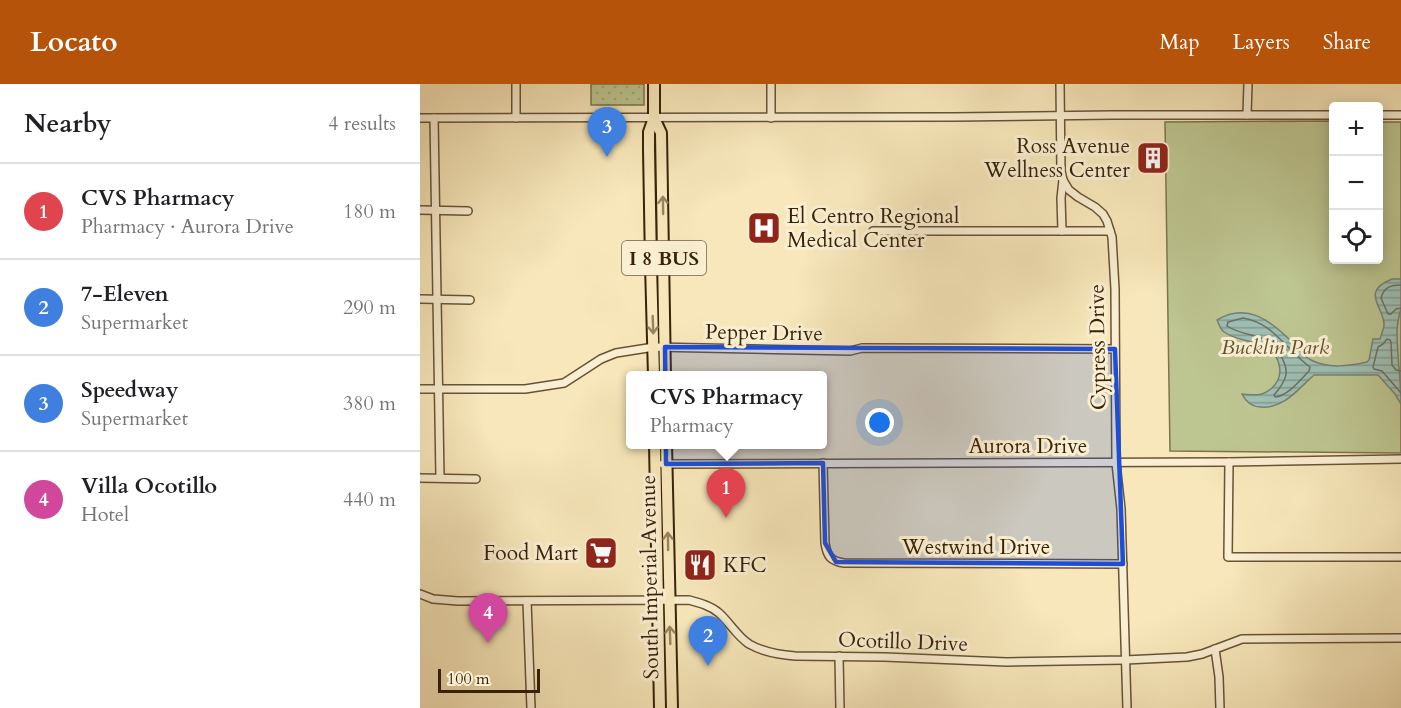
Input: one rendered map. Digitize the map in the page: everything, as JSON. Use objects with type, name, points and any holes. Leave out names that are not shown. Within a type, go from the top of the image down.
[{"type":"highway","name":"I 8 BUS","points":[[654,84],[654,118],[649,132],[650,233],[659,347],[664,371]]},
{"type":"highway","name":"I 8 BUS","points":[[654,118],[661,133],[664,233],[659,347],[655,371]]},
{"type":"highway","points":[[650,233],[664,233]]},
{"type":"highway","name":"South Imperial Avenue","points":[[656,449],[661,464]]},
{"type":"highway","name":"South Imperial Avenue","points":[[665,449],[661,464],[664,600],[672,708]]},
{"type":"highway","name":"South Imperial Avenue","points":[[660,708],[664,600]]},
{"type":"street","points":[[516,84],[516,118]]},
{"type":"street","points":[[771,84],[771,118]]},
{"type":"street","points":[[1060,84],[1062,231]]},
{"type":"street","points":[[1247,115],[1248,84]]},
{"type":"street","points":[[1383,115],[1401,115]]},
{"type":"street","points":[[420,118],[1329,116]]},
{"type":"street","points":[[435,118],[440,478]]},
{"type":"street","name":"Cypress Drive","points":[[1063,180],[1069,190],[1103,214],[1112,237],[1115,289],[1116,463],[1121,510],[1127,708]]},
{"type":"street","points":[[420,210],[468,211]]},
{"type":"street","points":[[873,231],[1110,231]]},
{"type":"street","points":[[420,300],[470,300]]},
{"type":"street","name":"Pepper Drive","points":[[420,389],[525,389],[564,383],[601,359],[616,353],[659,347],[850,351],[862,348],[1115,349]]},
{"type":"street","name":"Aurora Drive","points":[[661,464],[1116,463],[1401,459]]},
{"type":"street","points":[[1229,462],[1228,557],[1401,557]]},
{"type":"street","name":"Westwind Drive","points":[[823,463],[825,543],[830,558],[836,562],[1123,564]]},
{"type":"street","points":[[420,478],[476,479]]},
{"type":"street","name":"Ocotillo Drive","points":[[421,597],[447,601],[689,600],[701,603],[719,613],[750,644],[768,652],[783,655],[1007,662],[1125,660],[1188,657],[1248,639],[1401,638]]},
{"type":"street","points":[[527,601],[531,708]]},
{"type":"street","points":[[1215,649],[1220,708]]},
{"type":"street","points":[[839,656],[840,708]]},
{"type":"highlighted area","points":[[665,347],[1115,349],[1123,564],[836,562],[825,543],[823,463],[666,464]]},
{"type":"green space","points":[[591,84],[644,84],[644,105],[591,105]]},
{"type":"green space","name":"Bucklin Park","points":[[1329,121],[1329,264],[1383,264],[1383,122],[1401,122],[1401,453],[1170,451],[1165,122]]},
{"type":"water","points":[[1392,279],[1401,279],[1401,308],[1397,332],[1401,404],[1378,375],[1314,375],[1290,397],[1269,407],[1252,405],[1245,399],[1242,394],[1261,394],[1276,383],[1280,371],[1277,359],[1269,349],[1228,335],[1217,320],[1228,315],[1248,313],[1275,326],[1300,352],[1318,363],[1339,366],[1367,362],[1373,339],[1380,339],[1384,327],[1375,295],[1382,284]]},
{"type":"place","name":"Speedway","points":[[607,157]]},
{"type":"place","name":"Ross Avenue Wellness Center","points":[[1153,158]]},
{"type":"place","name":"El Centro Regional Medical Center","points":[[764,228]]},
{"type":"place","name":"CVS Pharmacy","points":[[726,518]]},
{"type":"place","name":"Food Mart","points":[[601,553]]},
{"type":"place","name":"KFC","points":[[700,565]]},
{"type":"place","name":"Villa Ocotillo","points":[[488,643]]},
{"type":"place","name":"7-Eleven","points":[[708,666]]}]
